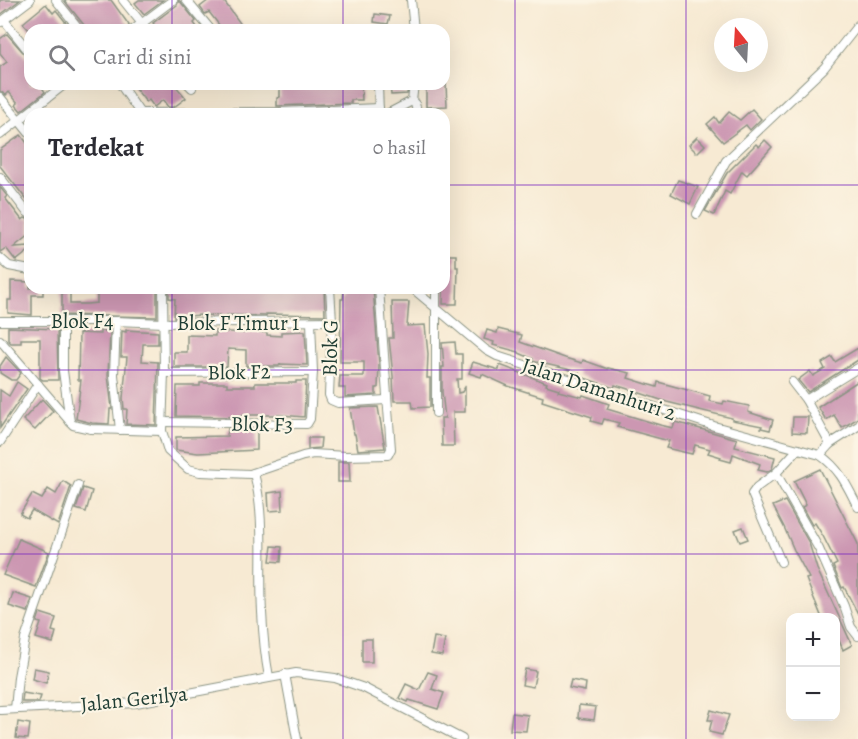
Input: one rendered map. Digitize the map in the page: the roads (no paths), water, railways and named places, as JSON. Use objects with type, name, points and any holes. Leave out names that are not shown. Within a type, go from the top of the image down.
[{"type":"street","points":[[24,46],[2,21],[30,0]]},
{"type":"street","points":[[56,0],[75,24]]},
{"type":"street","points":[[123,0],[142,24]]},
{"type":"street","points":[[147,24],[173,0]]},
{"type":"street","points":[[186,0],[206,24]]},
{"type":"street","points":[[411,0],[413,24]]},
{"type":"street","points":[[697,214],[726,161],[824,68],[858,25]]},
{"type":"street","points":[[34,108],[53,90]]},
{"type":"street","points":[[124,90],[137,108]]},
{"type":"street","points":[[378,90],[379,108]]},
{"type":"street","points":[[413,90],[412,101],[416,108]]},
{"type":"street","points":[[0,97],[24,126]]},
{"type":"street","points":[[399,108],[412,101]]},
{"type":"street","points":[[0,135],[24,117]]},
{"type":"street","points":[[0,177],[24,208]]},
{"type":"street","points":[[0,258],[9,266],[24,269]]},
{"type":"street","points":[[164,294],[162,431],[168,451],[194,472],[239,475],[254,473],[313,454],[388,455],[391,448],[379,294]]},
{"type":"street","name":"Blok G","points":[[330,294],[332,321],[329,395],[331,400],[338,403],[386,400]]},
{"type":"street","name":"Jalan Damanhuri 2","points":[[419,294],[486,350],[497,356],[714,426],[820,455]]},
{"type":"street","points":[[436,294],[436,413]]},
{"type":"street","name":"Blok F4","points":[[0,321],[164,323]]},
{"type":"street","points":[[63,321],[63,371],[70,424]]},
{"type":"street","points":[[116,321],[114,375],[120,430]]},
{"type":"street","name":"Blok F Timur 1","points":[[164,323],[332,321]]},
{"type":"street","name":"Blok F Timur 1","points":[[311,322],[313,372]]},
{"type":"street","points":[[0,340],[70,424],[82,428],[162,431]]},
{"type":"street","points":[[806,400],[858,368]]},
{"type":"street","name":"Blok F2","points":[[164,374],[313,372]]},
{"type":"street","name":"Blok F3","points":[[163,422],[307,424],[310,419],[313,372]]},
{"type":"street","points":[[792,382],[806,400],[830,444]]},
{"type":"street","points":[[0,442],[38,384]]},
{"type":"street","points":[[858,426],[830,444],[820,455],[839,471],[858,507]]},
{"type":"street","points":[[781,562],[753,494],[757,487],[803,450]]},
{"type":"street","points":[[254,473],[260,501],[262,611],[268,677]]},
{"type":"street","points":[[776,473],[819,549],[844,606],[850,627],[858,636]]},
{"type":"street","points":[[15,709],[25,639],[78,484]]},
{"type":"street","name":"Jalan Gerilya","points":[[0,710],[136,703],[296,673],[335,678],[364,688],[462,739]]},
{"type":"street","points":[[285,674],[297,739]]}]
